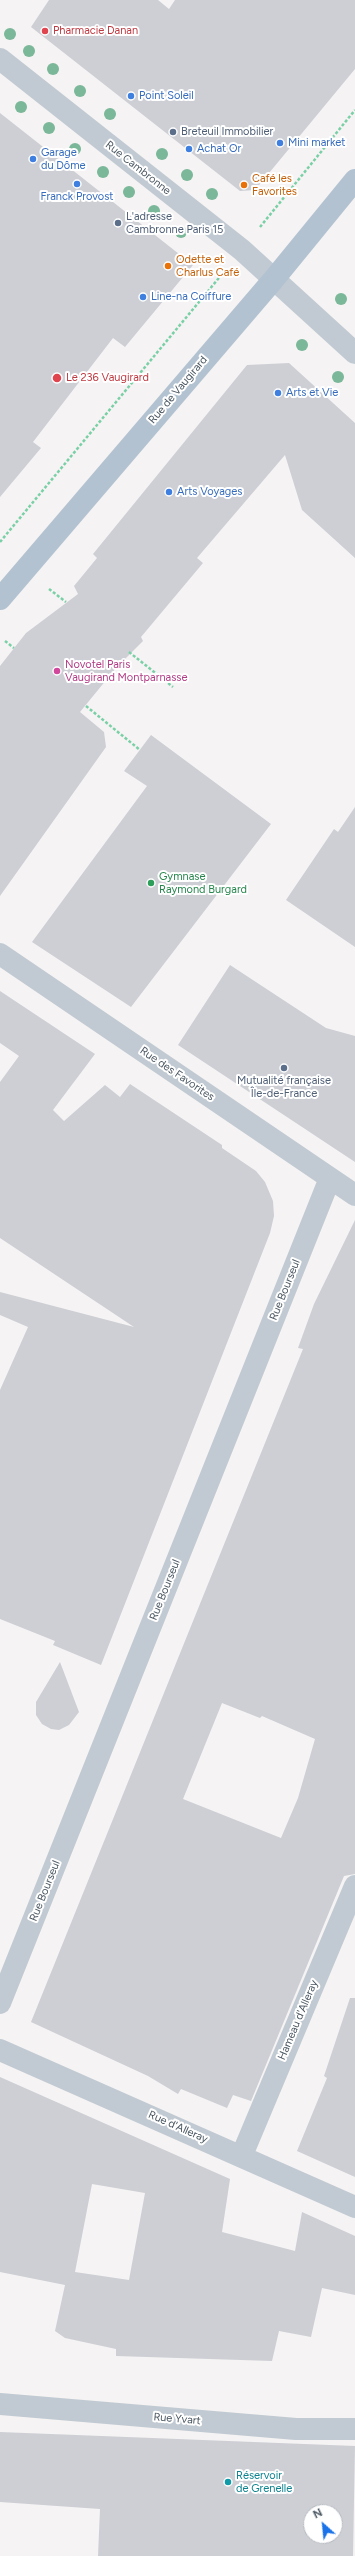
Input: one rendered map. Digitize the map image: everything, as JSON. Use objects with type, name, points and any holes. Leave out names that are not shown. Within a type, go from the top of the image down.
[{"type":"main road","name":"Rue de Vaugirard","points":[[0,599],[274,279],[355,180]]},
{"type":"street","name":"Rue Cambronne","points":[[0,59],[221,232],[355,353]]},
{"type":"street","name":"Rue des Favorites","points":[[0,954],[355,1195]]},
{"type":"street","name":"Rue Bourseul","points":[[0,2003],[330,1178]]},
{"type":"street","name":"Hameau d'Alleray","points":[[242,2155],[354,1886]]},
{"type":"street","name":"Rue d'Alleray","points":[[0,2050],[242,2155],[355,2207]]},
{"type":"street","name":"Rue Yvart","points":[[0,2404],[296,2429],[355,2429]]},
{"type":"path","points":[[259,230],[355,110]]},
{"type":"path","points":[[0,542],[221,275]]},
{"type":"path","points":[[49,589],[66,602]]},
{"type":"path","points":[[4,641],[14,648]]},
{"type":"path","points":[[129,652],[173,687]]},
{"type":"path","points":[[86,706],[140,750]]},
{"type":"building","points":[[49,0],[158,0],[169,9],[175,0],[355,0],[355,69],[255,190],[240,191],[31,27]]},
{"type":"building","points":[[0,113],[193,265],[125,347],[113,338],[33,442],[41,448],[0,497]]},
{"type":"building","points":[[289,363],[355,423],[355,558],[302,510],[285,455],[197,558],[203,563],[141,637],[143,641],[116,668],[80,712],[104,732],[106,747],[0,896],[0,666],[26,633],[78,594],[74,586],[97,558],[93,554],[247,365]]},
{"type":"building","name":"Gymnase Raymond Burgard","points":[[151,735],[271,824],[131,1007],[32,942],[147,786],[124,771]]},
{"type":"building","points":[[355,807],[355,947],[286,900],[334,829],[338,832]]},
{"type":"building","name":"Mutualité française Île-de-France","points":[[230,965],[326,1028],[355,1036],[355,1162],[178,1045]]},
{"type":"building","points":[[0,991],[95,1054],[53,1110],[64,1121],[105,1085],[120,1097],[130,1084],[222,1145],[222,1148],[256,1171],[265,1182],[273,1201],[274,1216],[270,1233],[101,1665],[53,1645],[55,1641],[0,1619],[0,1390],[28,1327],[0,1315],[0,1292],[134,1327],[0,1238],[0,1082],[19,1056],[0,1043]]},
{"type":"building","points":[[355,1220],[355,1874],[344,1876],[251,2101],[233,2095],[227,2108],[181,2089],[178,2094],[148,2076],[31,2022],[303,1349],[298,1348],[314,1304]],"holes":[[[222,1703],[260,1718],[262,1716],[315,1739],[298,1798],[281,1838],[183,1799]]]},
{"type":"building","points":[[60,1662],[79,1712],[69,1725],[59,1730],[51,1729],[42,1724],[36,1715],[36,1702]]},
{"type":"building","points":[[350,1998],[355,1998],[355,2177],[297,2151],[327,2078],[324,2076]]},
{"type":"building","points":[[0,2077],[230,2179],[222,2232],[295,2251],[302,2212],[355,2236],[355,2295],[322,2288],[311,2337],[279,2331],[272,2361],[116,2356],[116,2349],[65,2338],[55,2331],[65,2285],[0,2272]],"holes":[[[92,2184],[145,2193],[129,2280],[75,2272]]]},
{"type":"building","name":"Réservoir de Grenelle","points":[[0,2432],[355,2446],[353,2556],[98,2556],[100,2509],[0,2502]]},
{"type":"place","name":"Pharmacie Danan","points":[[45,31]]},
{"type":"place","name":"Point Soleil","points":[[131,96]]},
{"type":"place","name":"Breteuil Immobilier","points":[[173,132]]},
{"type":"place","name":"Mini market","points":[[280,143]]},
{"type":"place","name":"Achat Or","points":[[189,149]]},
{"type":"place","name":"Garage du Dôme","points":[[33,159]]},
{"type":"place","name":"Franck Provost","points":[[77,184]]},
{"type":"place","name":"Café les Favorites","points":[[244,185]]},
{"type":"place","name":"L'adresse Cambronne Paris 15","points":[[118,223]]},
{"type":"place","name":"Odette et Charlus Café","points":[[168,266]]},
{"type":"place","name":"Line-na Coiffure","points":[[143,297]]},
{"type":"place","name":"Le 236 Vaugirard","points":[[57,378]]},
{"type":"place","name":"Arts et Vie","points":[[278,393]]},
{"type":"place","name":"Arts Voyages","points":[[169,492]]},
{"type":"place","name":"Novotel Paris Vaugirand Montparnasse","points":[[57,671]]},
{"type":"place","name":"Gymnase Raymond Burgard","points":[[151,883]]},
{"type":"place","name":"Mutualité française Île-de-France","points":[[284,1068]]},
{"type":"place","name":"Réservoir de Grenelle","points":[[228,2482]]}]
